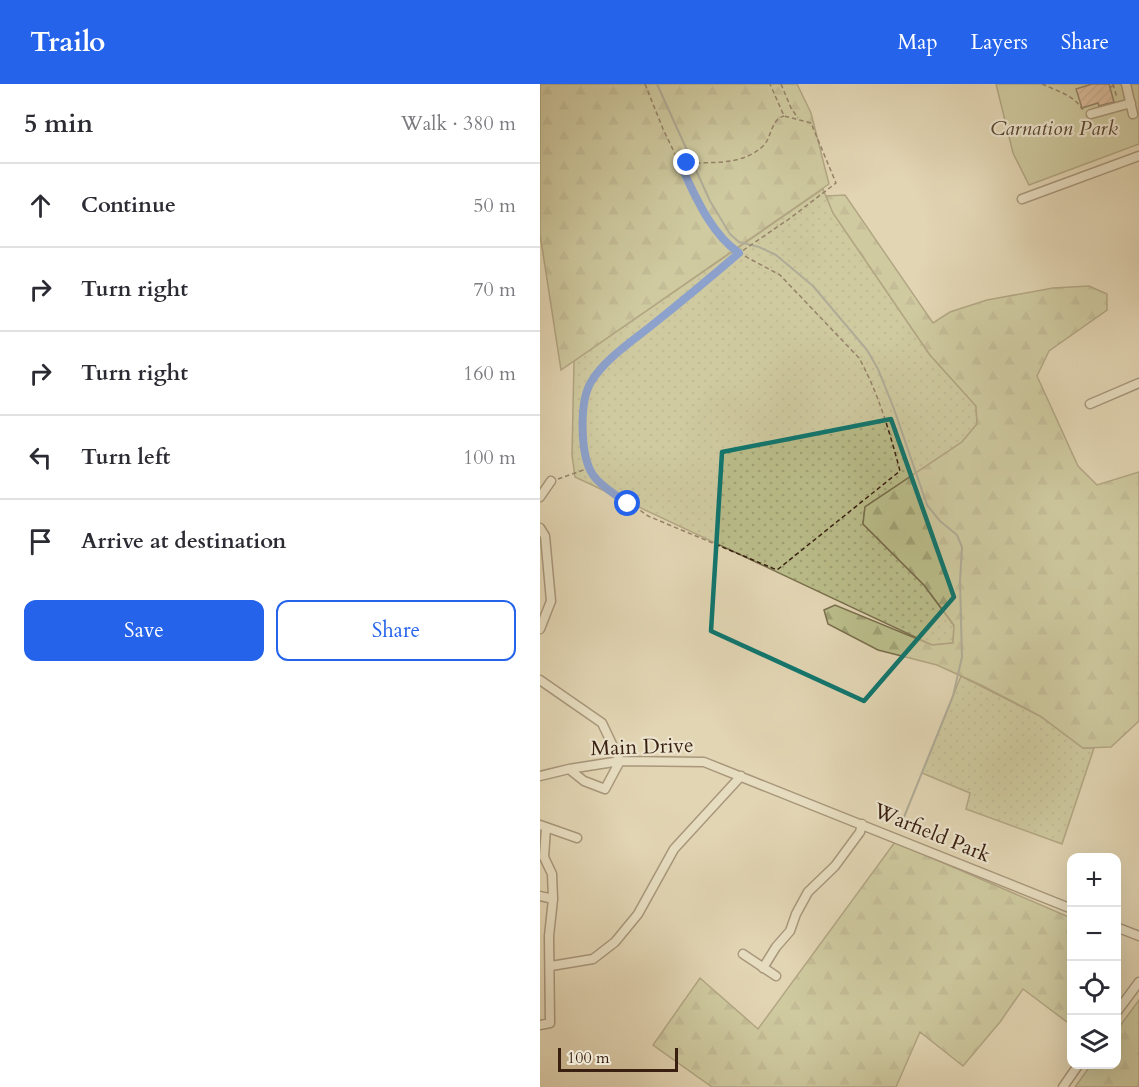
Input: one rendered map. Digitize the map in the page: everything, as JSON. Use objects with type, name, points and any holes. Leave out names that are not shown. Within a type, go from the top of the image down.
[{"type":"street","points":[[1126,84],[1133,114]]},
{"type":"street","points":[[1085,111],[1131,103]]},
{"type":"street","points":[[1023,199],[1139,156]]},
{"type":"street","points":[[1090,404],[1139,383]]},
{"type":"street","points":[[540,497],[552,481]]},
{"type":"street","points":[[540,528],[545,536],[551,601],[540,628]]},
{"type":"street","points":[[540,680],[602,723],[620,761],[604,789],[584,781],[569,769]]},
{"type":"street","name":"Main Drive","points":[[540,776],[620,761],[704,762],[778,790]]},
{"type":"street","points":[[550,966],[593,959],[615,942],[638,914],[674,849],[741,776]]},
{"type":"street","name":"Warfield Park","points":[[778,790],[1067,907]]},
{"type":"street","points":[[763,968],[776,947],[790,931],[808,892],[835,866],[860,832],[862,824]]},
{"type":"street","points":[[540,1025],[550,1023],[549,936],[553,899],[552,874],[544,857],[543,826],[578,838]]},
{"type":"street","points":[[540,896],[553,899]]},
{"type":"street","points":[[1121,929],[1139,936]]},
{"type":"street","points":[[743,954],[776,976]]},
{"type":"street","points":[[1121,1006],[1139,982]]},
{"type":"street","points":[[1063,1087],[1076,1069]]},
{"type":"path","points":[[645,84],[680,164],[721,238],[739,253],[780,275],[859,358],[866,370],[900,471],[777,570],[648,516],[594,477],[589,468],[583,441],[585,398],[590,383],[602,368],[739,253],[836,183],[811,123],[784,116],[776,121],[768,141],[762,148],[748,156],[731,162],[680,164]]},
{"type":"path","points":[[770,84],[784,116]]},
{"type":"path","points":[[781,84],[799,120]]},
{"type":"path","points":[[1110,87],[1120,84]]},
{"type":"path","points":[[1113,85],[1118,102]]},
{"type":"path","points":[[552,481],[589,468]]},
{"type":"highlighted area","points":[[891,419],[954,597],[864,701],[711,631],[722,452]]},
{"type":"green space","points":[[540,84],[797,84],[811,113],[829,184],[561,370],[540,234]]},
{"type":"green space","name":"Carnation Park","points":[[996,84],[1139,84],[1139,144],[1029,185],[1013,153]]},
{"type":"green space","points":[[823,189],[833,213],[930,355],[976,406],[977,424],[962,442],[865,507],[863,524],[924,585],[954,626],[953,643],[932,645],[575,477],[572,455],[574,361]]},
{"type":"green space","points":[[845,195],[933,323],[950,312],[987,300],[1053,288],[1089,286],[1107,294],[1107,310],[1049,351],[1037,376],[1078,466],[1097,485],[1139,472],[1139,721],[1111,747],[1083,748],[1040,716],[981,685],[937,665],[878,650],[828,624],[824,610],[835,605],[932,645],[953,643],[954,625],[924,585],[863,524],[865,507],[962,442],[977,424],[976,406],[930,355],[833,213],[826,196]]},
{"type":"green space","points":[[961,676],[1040,716],[1083,748],[1094,748],[1062,844],[966,809],[970,793],[922,773]]},
{"type":"green space","points":[[895,842],[1067,916],[1067,1022],[1023,989],[1000,1022],[963,1066],[920,1032],[896,1087],[712,1087],[653,1045],[700,978],[758,1029]]},
{"type":"green space","points":[[1139,1000],[1139,1087],[1075,1087],[1088,1069],[1121,1069],[1121,1025]]},
{"type":"building","points":[[1092,84],[1109,84],[1114,102],[1099,106],[1098,103],[1082,108],[1076,89]]},
{"type":"waterway","points":[[657,84],[710,201],[730,234],[739,242],[759,247],[776,255],[813,286],[867,350],[878,369],[894,409],[927,505],[940,521],[957,535],[962,547],[960,581],[962,657],[953,696],[902,822]]},
{"type":"route","points":[[628,504],[594,477],[589,468],[583,441],[585,398],[590,383],[602,368],[638,336],[739,253],[721,238],[704,211],[680,164],[687,163]]}]
